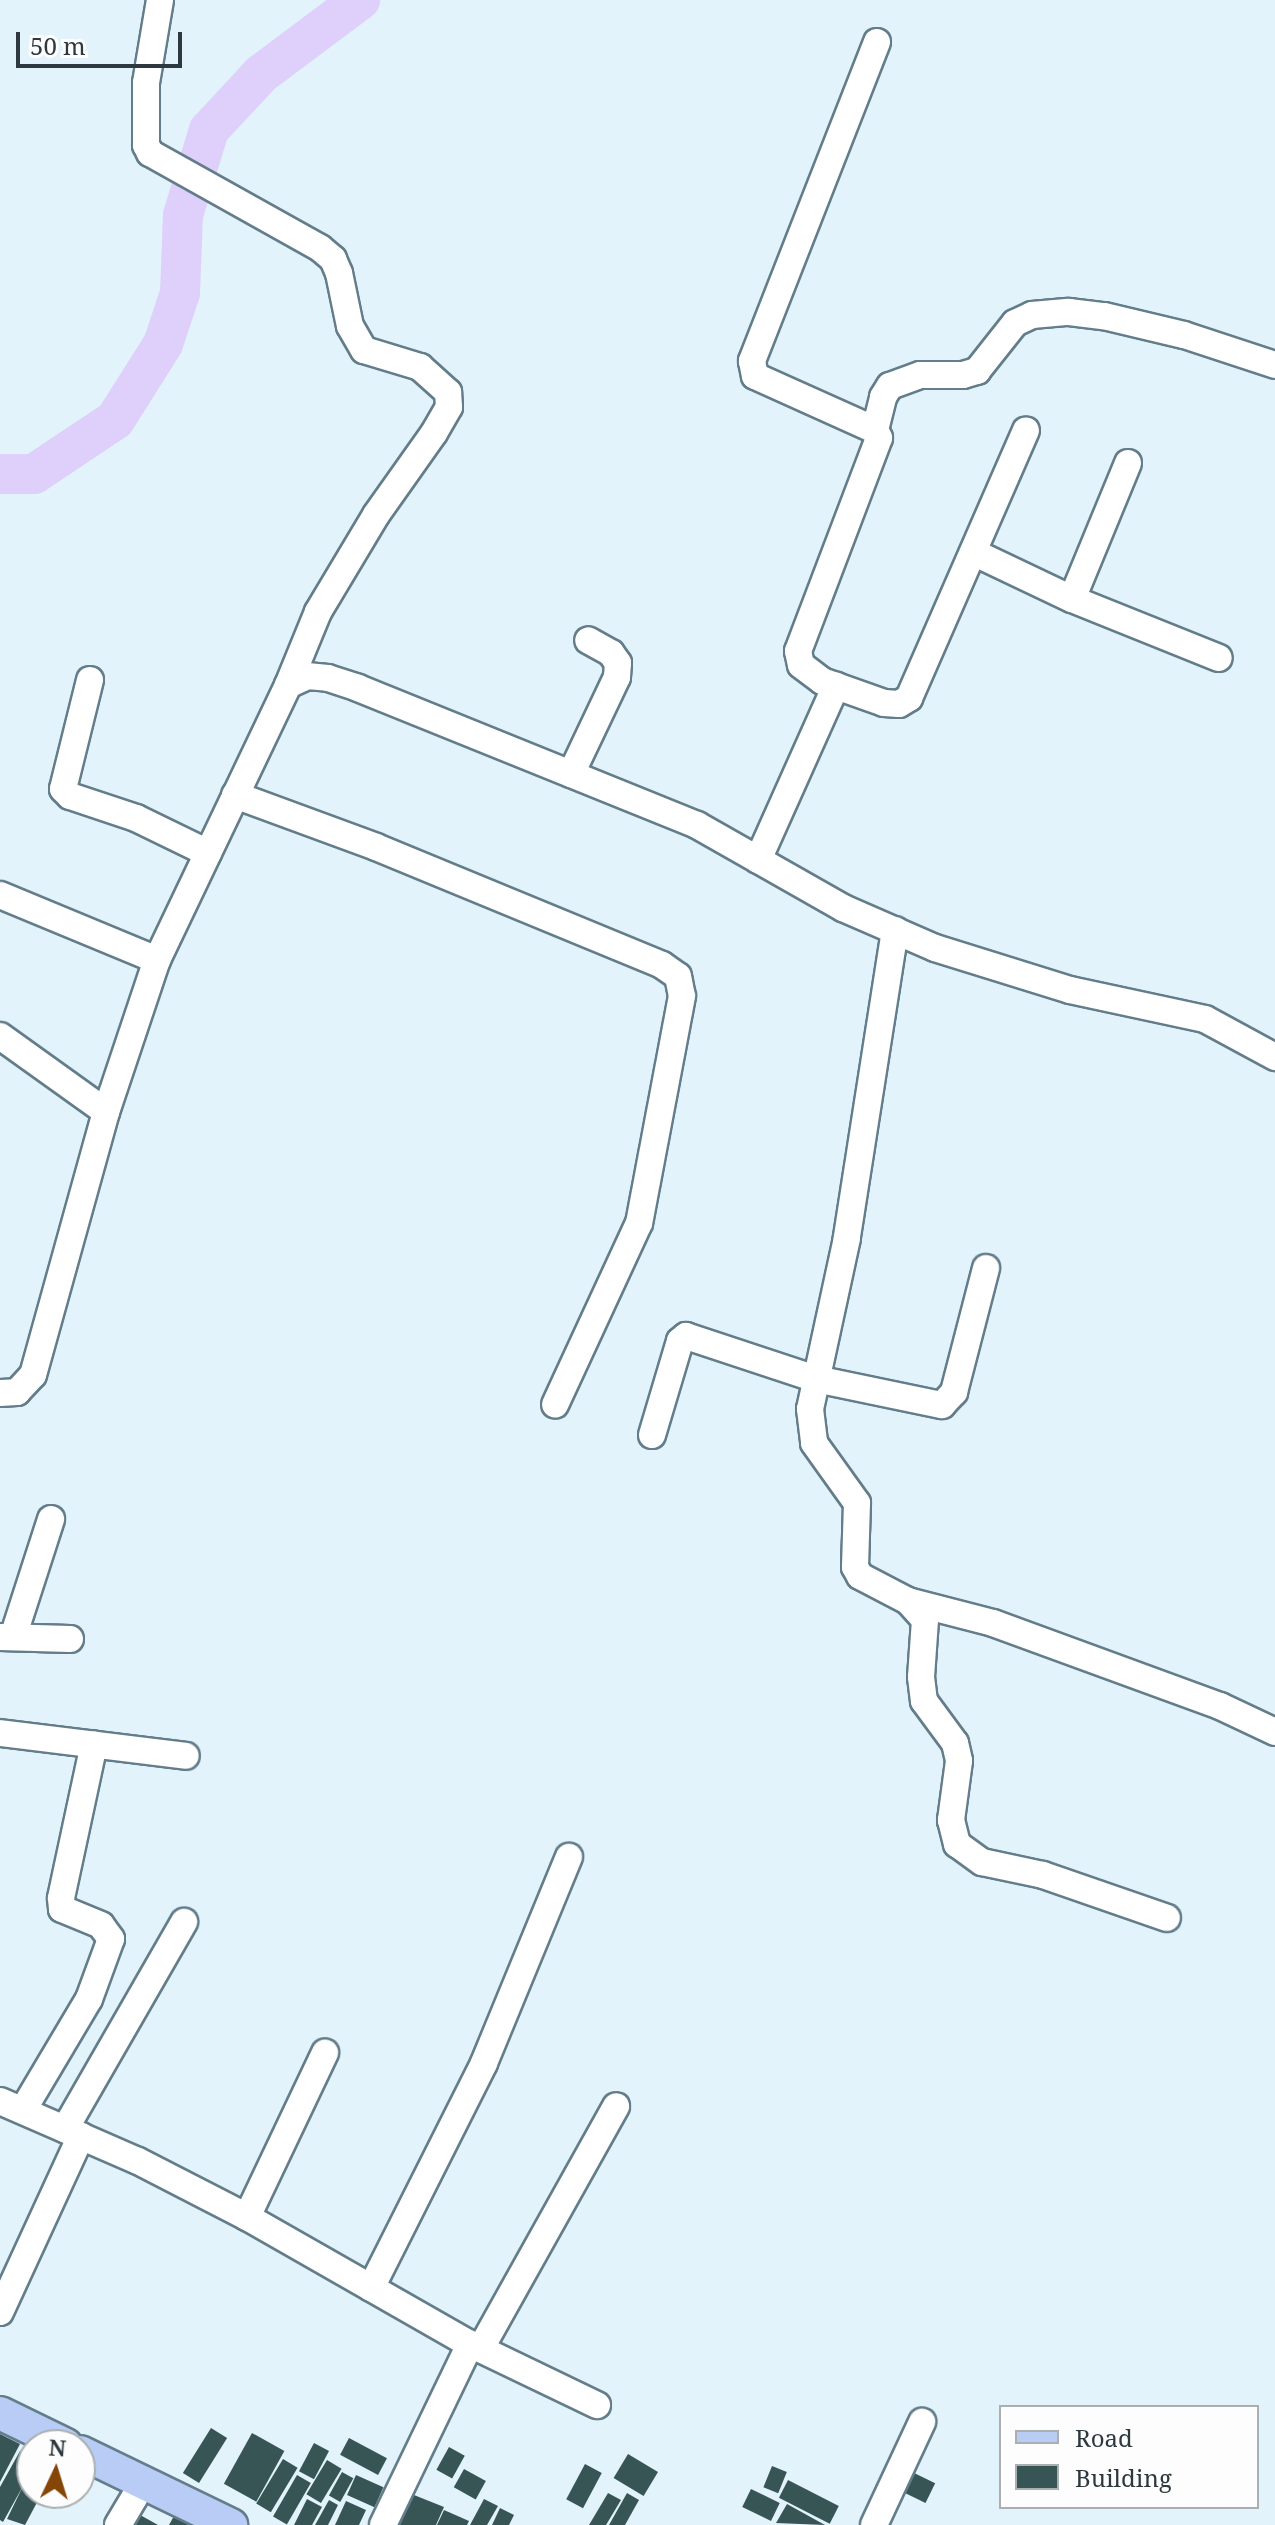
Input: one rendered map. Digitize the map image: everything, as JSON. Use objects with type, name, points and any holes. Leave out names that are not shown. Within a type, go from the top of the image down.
[{"type":"main road","points":[[0,2413],[33,2429]]},
{"type":"main road","points":[[96,2460],[222,2523]]},
{"type":"street","points":[[0,1393],[17,1392],[33,1375],[106,1112],[157,960],[288,685],[318,612],[376,515],[449,407],[448,392],[420,367],[364,350],[350,326],[344,291],[333,259],[262,214],[150,153],[146,145],[146,83],[160,0]]},
{"type":"street","points":[[877,42],[751,370],[755,376],[875,430],[879,438],[798,651],[797,659],[809,672],[836,686],[884,703],[899,704],[909,698],[975,553],[1026,430]]},
{"type":"street","points":[[875,430],[883,397],[890,386],[920,375],[963,375],[977,371],[1015,323],[1032,315],[1069,312],[1104,316],[1184,335],[1275,365]]},
{"type":"street","points":[[1072,599],[1128,463]]},
{"type":"street","points":[[975,553],[1072,599],[1219,658]]},
{"type":"street","points":[[571,774],[617,677],[618,663],[611,653],[588,640]]},
{"type":"street","points":[[288,685],[307,676],[328,678],[697,825],[843,908],[935,948],[1070,990],[1205,1019],[1275,1057]]},
{"type":"street","points":[[90,680],[63,789],[70,796],[136,818],[208,853]]},
{"type":"street","points":[[758,860],[836,686]]},
{"type":"street","points":[[235,795],[376,847],[662,965],[678,976],[682,996],[639,1223],[555,1405]]},
{"type":"street","points":[[0,895],[157,960]]},
{"type":"street","points":[[895,930],[847,1238],[810,1409],[814,1443],[857,1503],[855,1567],[860,1576],[908,1601],[993,1623],[1220,1706],[1275,1732]]},
{"type":"street","points":[[0,1036],[106,1112]]},
{"type":"street","points":[[652,1435],[680,1341],[686,1336],[816,1379],[942,1405],[954,1392],[986,1268]]},
{"type":"street","points":[[51,1519],[7,1637],[70,1639]]},
{"type":"street","points":[[908,1601],[925,1620],[921,1677],[924,1701],[955,1743],[959,1761],[951,1820],[957,1844],[982,1862],[1043,1875],[1167,1918]]},
{"type":"street","points":[[0,1733],[186,1756]]},
{"type":"street","points":[[94,1744],[61,1898],[62,1909],[101,1925],[111,1939],[89,1999],[11,2106],[73,2132],[247,2217],[475,2346],[597,2405]]},
{"type":"street","points":[[371,2288],[484,2063],[569,1857]]},
{"type":"street","points":[[0,2312],[73,2132],[184,1922]]},
{"type":"street","points":[[247,2217],[325,2053]]},
{"type":"street","points":[[383,2525],[475,2346],[616,2106]]},
{"type":"street","points":[[874,2525],[922,2422]]},
{"type":"street","points":[[118,2525],[143,2483]]},
{"type":"building","points":[[211,2428],[227,2438],[199,2483],[183,2473]]},
{"type":"building","points":[[252,2433],[284,2451],[256,2502],[224,2484]]},
{"type":"building","points":[[0,2434],[16,2442],[16,2452],[0,2482]]},
{"type":"building","points":[[349,2438],[387,2458],[378,2475],[340,2455]]},
{"type":"building","points":[[314,2443],[329,2451],[314,2479],[299,2471]]},
{"type":"building","points":[[449,2447],[465,2456],[452,2478],[436,2470]]},
{"type":"building","points":[[628,2454],[658,2472],[644,2496],[614,2478]]},
{"type":"building","points":[[16,2458],[16,2499],[3,2522],[0,2520],[0,2487]]},
{"type":"building","points":[[283,2459],[298,2468],[271,2512],[256,2504]]},
{"type":"building","points":[[327,2460],[342,2469],[321,2503],[306,2494]]},
{"type":"building","points":[[585,2464],[602,2473],[583,2508],[566,2499]]},
{"type":"building","points":[[772,2466],[787,2472],[778,2493],[763,2487]]},
{"type":"building","points":[[464,2469],[486,2481],[476,2499],[454,2487]]},
{"type":"building","points":[[910,2471],[935,2483],[926,2503],[900,2491]]},
{"type":"building","points":[[342,2472],[353,2478],[340,2502],[329,2496]]},
{"type":"building","points":[[297,2475],[311,2483],[287,2525],[273,2517]]},
{"type":"building","points":[[356,2475],[383,2487],[374,2507],[347,2495]]},
{"type":"building","points":[[788,2480],[839,2506],[830,2524],[779,2498]]},
{"type":"building","points":[[751,2489],[780,2503],[771,2521],[742,2507]]},
{"type":"building","points":[[409,2493],[444,2507],[436,2525],[395,2525]]},
{"type":"building","points":[[608,2493],[621,2500],[606,2525],[589,2525]]},
{"type":"building","points":[[627,2493],[639,2500],[625,2525],[609,2525]]},
{"type":"building","points":[[307,2499],[322,2507],[312,2525],[294,2525]]},
{"type":"building","points":[[484,2499],[498,2506],[487,2525],[470,2525]]},
{"type":"building","points":[[16,2500],[16,2509],[34,2509],[25,2525],[7,2519]]},
{"type":"building","points":[[329,2500],[338,2505],[328,2525],[315,2525]]},
{"type":"building","points":[[346,2501],[366,2510],[359,2525],[335,2525]]},
{"type":"building","points":[[787,2504],[825,2525],[776,2523]]},
{"type":"building","points":[[500,2508],[514,2515],[509,2525],[492,2525]]},
{"type":"building","points":[[444,2510],[469,2521],[467,2525],[437,2525]]},
{"type":"building","points":[[133,2511],[158,2525],[124,2525]]},
{"type":"building","points":[[174,2516],[189,2525],[169,2525]]},
{"type":"waterway","points":[[0,474],[34,474],[115,420],[163,344],[180,293],[183,215],[209,130],[261,74],[360,0]]}]
